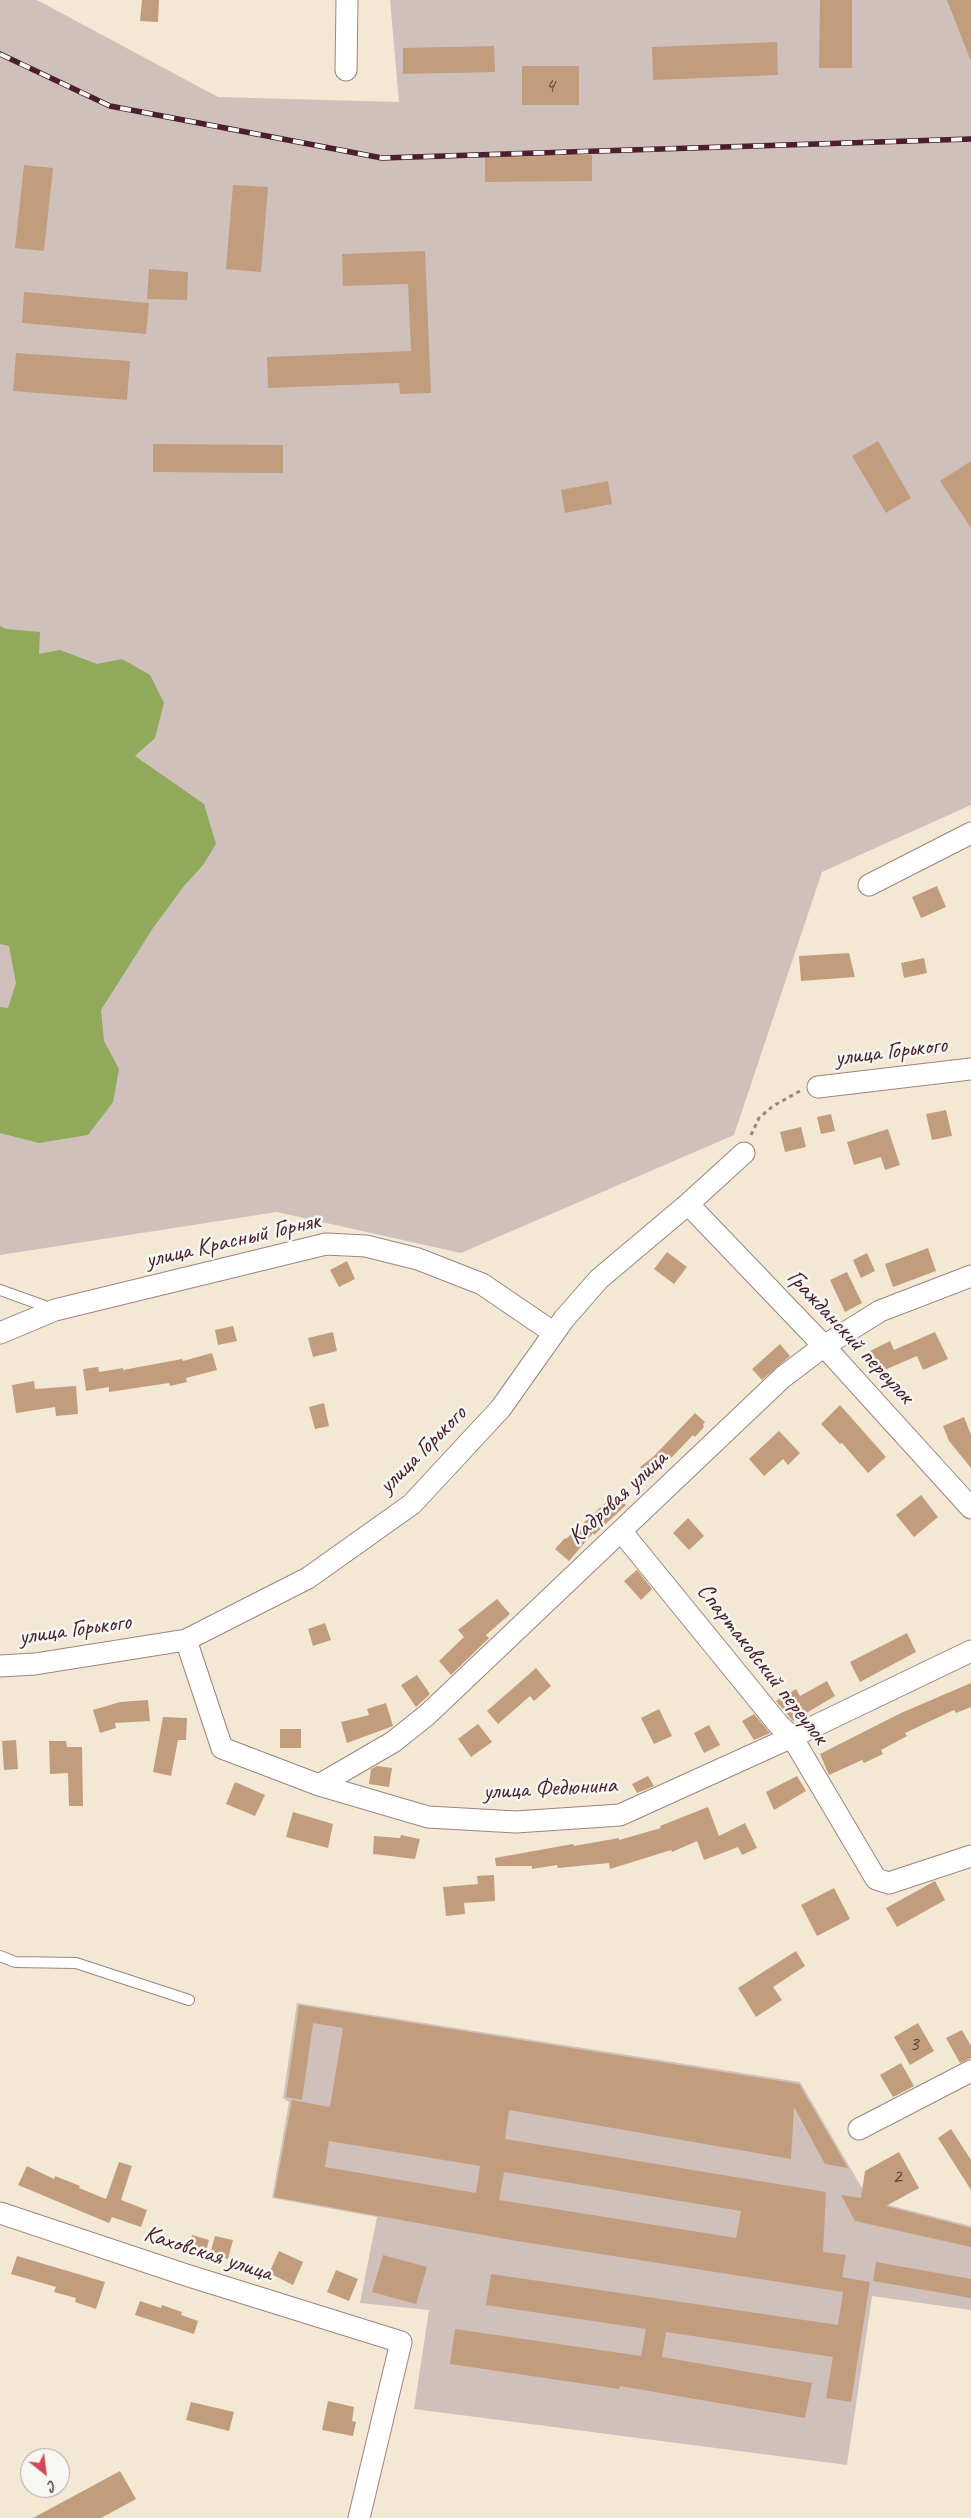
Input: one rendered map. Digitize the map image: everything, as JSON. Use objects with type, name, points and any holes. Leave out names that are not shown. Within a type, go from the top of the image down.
[{"type":"street","points":[[346,70],[347,0]]},
{"type":"street","points":[[868,885],[971,834]]},
{"type":"street","name":"улица Горького","points":[[818,1087],[971,1069]]},
{"type":"street","name":"улица Горького","points":[[0,1666],[35,1664],[186,1640],[308,1578],[412,1504],[501,1408],[554,1333],[598,1279],[688,1204],[744,1153]]},
{"type":"street","name":"Гражданский переулок","points":[[688,1204],[824,1346],[971,1508]]},
{"type":"street","name":"улица Красный Горняк","points":[[0,1332],[55,1310],[326,1244],[366,1246],[418,1258],[482,1284],[554,1333]]},
{"type":"street","name":"Кадровая улица","points":[[319,1785],[392,1742],[426,1715],[784,1377],[824,1346],[880,1311],[971,1276]]},
{"type":"street","name":"Спартаковский переулок","points":[[622,1531],[779,1725],[792,1737],[876,1879],[889,1883],[971,1856]]},
{"type":"street","name":"улица Федюнина","points":[[186,1640],[222,1748],[319,1785],[428,1818],[516,1822],[620,1815],[792,1737],[971,1651]]},
{"type":"street","points":[[859,2129],[971,2071]]},
{"type":"street","name":"Каховская улица","points":[[0,2213],[186,2275],[402,2342],[359,2518]]},
{"type":"lane","points":[[0,1290],[55,1310]]},
{"type":"lane","points":[[0,1956],[15,1962],[76,1963],[189,2000]]},
{"type":"path","points":[[744,1153],[759,1118],[795,1092],[818,1087]]},
{"type":"shaded area","points":[[0,0],[37,0],[218,97],[399,102],[390,0],[971,0],[971,805],[822,872],[734,1135],[461,1253],[277,1212],[0,1255]]},
{"type":"shaded area","points":[[297,2003],[800,2082],[869,2200],[971,2226],[971,2310],[872,2296],[847,2465],[414,2409],[429,2310],[360,2303],[377,2217],[272,2198],[289,2102],[283,2098]]},
{"type":"green space","points":[[0,626],[6,629],[40,632],[39,654],[60,650],[97,664],[122,659],[150,675],[164,703],[155,738],[135,756],[204,804],[216,844],[203,865],[184,886],[153,928],[101,1010],[104,1041],[119,1069],[113,1102],[88,1135],[39,1143],[0,1133],[0,1007],[8,1008],[16,983],[9,946],[0,944]]},
{"type":"building","points":[[142,0],[159,0],[158,22],[140,21]]},
{"type":"building","points":[[820,0],[852,0],[852,68],[819,68]]},
{"type":"building","points":[[947,0],[971,0],[971,59],[970,59]]},
{"type":"building","points":[[777,42],[778,75],[653,80],[652,47]]},
{"type":"building","points":[[494,46],[495,72],[403,74],[403,48]]},
{"type":"building","points":[[522,66],[579,66],[579,105],[522,105]]},
{"type":"building","points":[[592,155],[592,181],[485,182],[485,156]]},
{"type":"building","points":[[24,165],[53,168],[44,251],[15,248]]},
{"type":"building","points":[[233,185],[268,187],[261,272],[226,269]]},
{"type":"building","points":[[425,251],[431,393],[400,394],[399,383],[268,388],[267,357],[411,351],[408,284],[343,286],[342,254]]},
{"type":"building","points":[[149,269],[188,272],[187,300],[147,299]]},
{"type":"building","points":[[24,292],[149,303],[146,334],[22,323]]},
{"type":"building","points":[[16,353],[130,361],[127,400],[13,391]]},
{"type":"building","points":[[878,441],[911,498],[886,513],[852,456]]},
{"type":"building","points":[[153,444],[283,445],[283,473],[153,472]]},
{"type":"building","points":[[971,461],[971,528],[940,481]]},
{"type":"building","points":[[608,481],[612,504],[565,513],[561,490]]},
{"type":"building","points":[[937,886],[946,907],[921,918],[912,897]]},
{"type":"building","points":[[849,953],[855,977],[801,981],[799,956]]},
{"type":"building","points":[[924,958],[927,973],[904,978],[901,963]]},
{"type":"building","points":[[946,1110],[952,1136],[932,1140],[926,1114]]},
{"type":"building","points":[[831,1114],[835,1131],[821,1134],[817,1117]]},
{"type":"building","points":[[801,1127],[806,1147],[785,1152],[780,1132]]},
{"type":"building","points":[[888,1129],[900,1165],[885,1170],[881,1157],[854,1165],[847,1142]]},
{"type":"building","points":[[928,1248],[936,1271],[893,1287],[885,1264]]},
{"type":"building","points":[[667,1252],[687,1267],[674,1284],[654,1269]]},
{"type":"building","points":[[867,1253],[875,1271],[861,1278],[853,1260]]},
{"type":"building","points":[[347,1261],[355,1279],[339,1287],[330,1270]]},
{"type":"building","points":[[847,1272],[862,1303],[845,1312],[830,1280]]},
{"type":"building","points":[[233,1326],[237,1341],[218,1345],[215,1330]]},
{"type":"building","points":[[333,1332],[337,1351],[313,1357],[308,1338]]},
{"type":"building","points":[[935,1332],[948,1359],[923,1370],[917,1356],[880,1372],[870,1351],[890,1341],[894,1350]]},
{"type":"building","points":[[780,1344],[790,1356],[762,1380],[752,1369]]},
{"type":"building","points":[[212,1353],[217,1370],[186,1378],[187,1382],[170,1386],[169,1383],[109,1392],[109,1387],[86,1391],[83,1369],[98,1367],[99,1372],[123,1368],[123,1370],[182,1359],[183,1361]]},
{"type":"building","points":[[34,1381],[35,1389],[76,1386],[78,1414],[56,1416],[55,1407],[16,1413],[12,1385]]},
{"type":"building","points":[[324,1403],[329,1426],[315,1429],[309,1407]]},
{"type":"building","points":[[840,1405],[886,1457],[868,1473],[842,1443],[840,1444],[821,1424]]},
{"type":"building","points":[[695,1413],[705,1422],[704,1427],[695,1437],[693,1435],[651,1479],[640,1467],[654,1456]]},
{"type":"building","points":[[964,1417],[971,1435],[971,1468],[949,1441],[943,1426]]},
{"type":"building","points":[[779,1431],[800,1453],[788,1465],[783,1459],[764,1476],[749,1459]]},
{"type":"building","points":[[615,1494],[626,1505],[594,1535],[593,1533],[569,1561],[555,1549],[565,1538]]},
{"type":"building","points":[[921,1495],[938,1517],[914,1537],[896,1515]]},
{"type":"building","points":[[688,1518],[704,1536],[689,1550],[673,1533]]},
{"type":"building","points":[[637,1570],[652,1589],[641,1600],[624,1581]]},
{"type":"building","points":[[497,1599],[510,1614],[486,1635],[489,1638],[451,1675],[439,1661],[464,1637],[458,1630]]},
{"type":"building","points":[[325,1623],[331,1640],[313,1646],[308,1629]]},
{"type":"building","points":[[907,1633],[916,1652],[860,1682],[850,1662]]},
{"type":"building","points":[[536,1668],[551,1686],[534,1701],[530,1696],[498,1724],[487,1711]]},
{"type":"building","points":[[417,1675],[430,1694],[416,1707],[401,1685]]},
{"type":"building","points":[[827,1681],[835,1696],[793,1721],[776,1701],[796,1689],[800,1696]]},
{"type":"building","points":[[971,1683],[971,1707],[956,1713],[954,1710],[905,1733],[907,1736],[881,1750],[883,1754],[864,1763],[862,1760],[829,1775],[820,1754],[901,1713]]},
{"type":"building","points":[[148,1700],[150,1721],[115,1723],[116,1728],[100,1733],[93,1710],[120,1702]]},
{"type":"building","points":[[386,1703],[393,1726],[347,1743],[341,1722],[369,1715],[367,1709]]},
{"type":"building","points":[[659,1709],[672,1736],[654,1744],[641,1718]]},
{"type":"building","points":[[754,1714],[770,1733],[754,1740],[742,1721]]},
{"type":"building","points":[[163,1717],[187,1718],[186,1740],[178,1740],[171,1776],[153,1772]]},
{"type":"building","points":[[478,1724],[492,1742],[471,1757],[458,1739]]},
{"type":"building","points":[[709,1725],[720,1745],[704,1753],[694,1733]]},
{"type":"building","points":[[280,1729],[301,1729],[301,1748],[280,1748]]},
{"type":"building","points":[[16,1740],[18,1769],[4,1770],[2,1741]]},
{"type":"building","points":[[49,1741],[66,1741],[67,1747],[82,1747],[83,1806],[69,1806],[68,1773],[50,1774]]},
{"type":"building","points":[[377,1766],[392,1768],[389,1787],[369,1784],[371,1769]]},
{"type":"building","points":[[648,1776],[654,1786],[637,1793],[632,1784]]},
{"type":"building","points":[[797,1776],[806,1791],[774,1810],[766,1792]]},
{"type":"building","points":[[235,1782],[265,1795],[255,1816],[226,1804]]},
{"type":"building","points":[[708,1807],[719,1836],[745,1823],[757,1848],[742,1855],[738,1847],[704,1860],[697,1841],[672,1852],[671,1850],[610,1869],[609,1863],[558,1868],[557,1865],[532,1869],[532,1866],[496,1866],[495,1858],[573,1844],[574,1846],[619,1838],[619,1840],[661,1828],[660,1826]]},
{"type":"building","points":[[293,1812],[333,1824],[328,1848],[286,1837]]},
{"type":"building","points":[[401,1835],[420,1839],[415,1859],[373,1854],[374,1836],[400,1838]]},
{"type":"building","points":[[494,1875],[495,1901],[464,1903],[465,1914],[446,1916],[443,1887],[478,1884],[477,1876]]},
{"type":"building","points":[[935,1881],[945,1900],[897,1927],[886,1908]]},
{"type":"building","points":[[834,1888],[850,1919],[817,1936],[801,1905]]},
{"type":"building","points":[[796,1951],[805,1966],[773,1987],[782,2000],[756,2017],[738,1988]]},
{"type":"building","points":[[299,2005],[799,2084],[848,2168],[825,2164],[794,2107],[791,2159],[509,2110],[505,2139],[826,2192],[823,2252],[846,2255],[842,2277],[870,2282],[851,2402],[826,2398],[833,2357],[666,2332],[662,2357],[812,2383],[805,2418],[620,2386],[619,2389],[450,2364],[455,2329],[641,2356],[646,2329],[486,2305],[491,2274],[838,2325],[843,2292],[511,2240],[274,2197],[292,2100],[330,2107],[343,2028],[313,2023],[302,2100],[286,2097]],"holes":[[[329,2141],[480,2166],[476,2193],[325,2167]],[[504,2172],[741,2211],[736,2238],[499,2200]]]},
{"type":"building","points":[[918,2023],[934,2051],[910,2065],[894,2037]]},
{"type":"building","points":[[962,2030],[971,2046],[971,2058],[960,2063],[946,2038]]},
{"type":"building","points":[[901,2063],[914,2086],[893,2097],[880,2075]]},
{"type":"building","points":[[951,2129],[971,2160],[971,2190],[938,2138]]},
{"type":"building","points":[[899,2152],[919,2188],[886,2206],[971,2228],[971,2247],[855,2221],[841,2195],[861,2198],[865,2171]]},
{"type":"building","points":[[119,2162],[132,2166],[121,2200],[147,2210],[141,2227],[112,2217],[109,2223],[18,2185],[27,2166],[54,2179],[55,2176],[80,2186],[79,2188],[106,2199]]},
{"type":"building","points":[[192,2235],[209,2240],[205,2256],[188,2251]]},
{"type":"building","points":[[215,2236],[233,2240],[228,2259],[210,2254]]},
{"type":"building","points":[[279,2251],[303,2262],[293,2285],[269,2273]]},
{"type":"building","points":[[383,2255],[427,2267],[416,2304],[372,2292]]},
{"type":"building","points":[[17,2256],[105,2282],[96,2309],[75,2302],[76,2298],[54,2292],[56,2287],[11,2274]]},
{"type":"building","points":[[876,2262],[971,2279],[971,2298],[873,2281]]},
{"type":"building","points":[[336,2270],[358,2279],[349,2301],[327,2292]]},
{"type":"building","points":[[140,2301],[161,2308],[162,2305],[182,2312],[181,2315],[198,2321],[194,2334],[135,2315]]},
{"type":"building","points":[[328,2401],[354,2407],[352,2421],[356,2422],[353,2436],[322,2430]]},
{"type":"building","points":[[191,2402],[234,2412],[229,2431],[186,2420]]},
{"type":"building","points":[[120,2471],[136,2499],[101,2518],[33,2518]]},
{"type":"railway","points":[[0,54],[110,106],[382,158],[971,139]]}]
